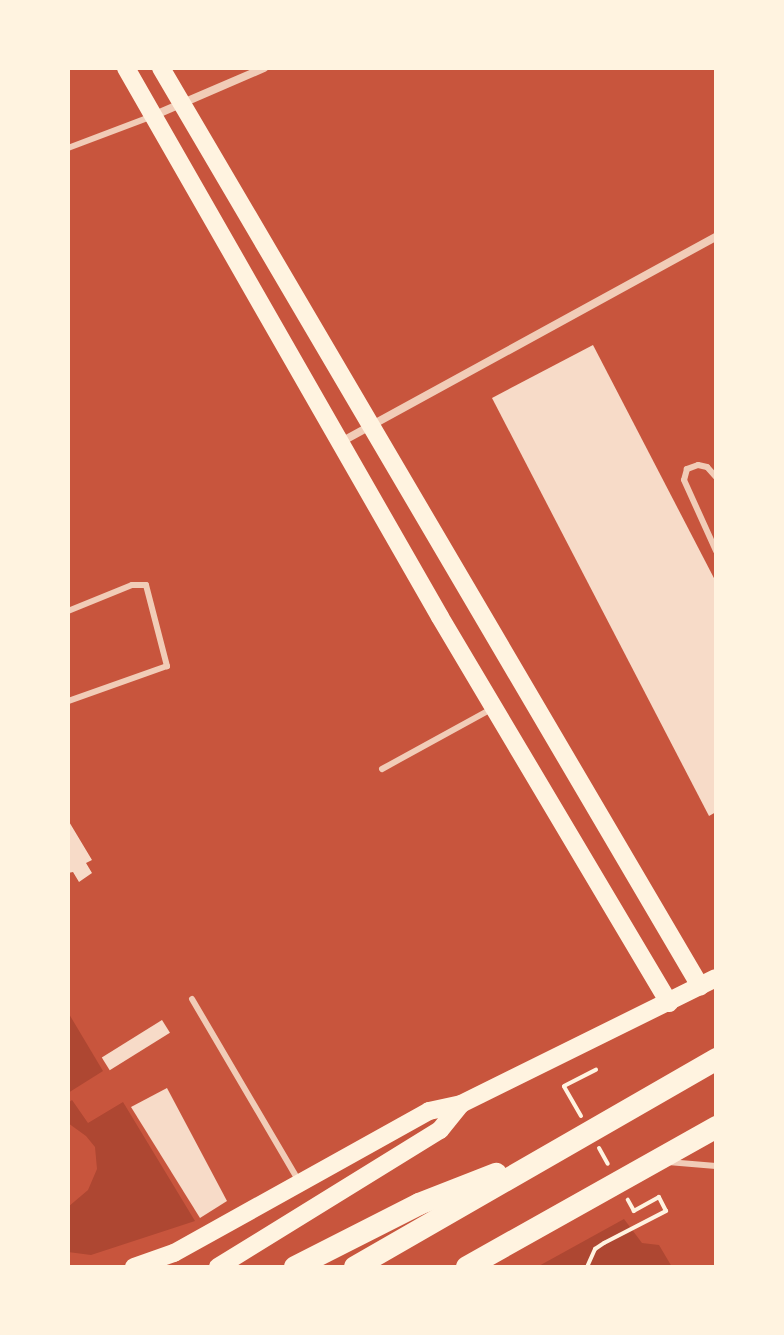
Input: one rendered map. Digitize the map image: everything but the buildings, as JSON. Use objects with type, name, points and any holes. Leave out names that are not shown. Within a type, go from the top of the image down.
[{"type":"highway","points":[[355,1267],[716,1059]]},
{"type":"highway","points":[[467,1267],[716,1127]]},
{"type":"highway","points":[[295,1267],[419,1204],[543,1159]]},
{"type":"main road","points":[[126,68],[340,443],[669,1003]]},
{"type":"main road","points":[[134,1267],[174,1253],[429,1111],[461,1104],[708,982],[370,426],[161,68]]},
{"type":"main road","points":[[218,1267],[440,1130],[461,1104]]},
{"type":"street","points":[[153,115],[264,68]]},
{"type":"street","points":[[340,443],[716,237]]},
{"type":"lane","points":[[68,148],[153,115]]},
{"type":"lane","points":[[716,477],[707,467],[698,465],[687,469],[684,480],[716,551]]},
{"type":"lane","points":[[68,611],[132,585],[146,585],[167,666],[68,701]]},
{"type":"lane","points":[[382,769],[494,707]]},
{"type":"lane","points":[[192,999],[300,1183]]},
{"type":"lane","points":[[657,1161],[716,1166]]},
{"type":"path","points":[[564,1086],[596,1070]]},
{"type":"path","points":[[587,1267],[595,1249],[666,1211],[659,1197],[634,1211]]},
{"type":"shaded area","points":[[68,1015],[103,1071],[68,1093]]},
{"type":"shaded area","points":[[72,1100],[88,1123],[123,1102],[195,1221],[91,1255],[68,1252],[68,1207],[88,1190],[97,1169],[95,1147],[68,1123],[68,1103]]},
{"type":"shaded area","points":[[624,1219],[642,1243],[659,1245],[672,1267],[537,1267]]}]
